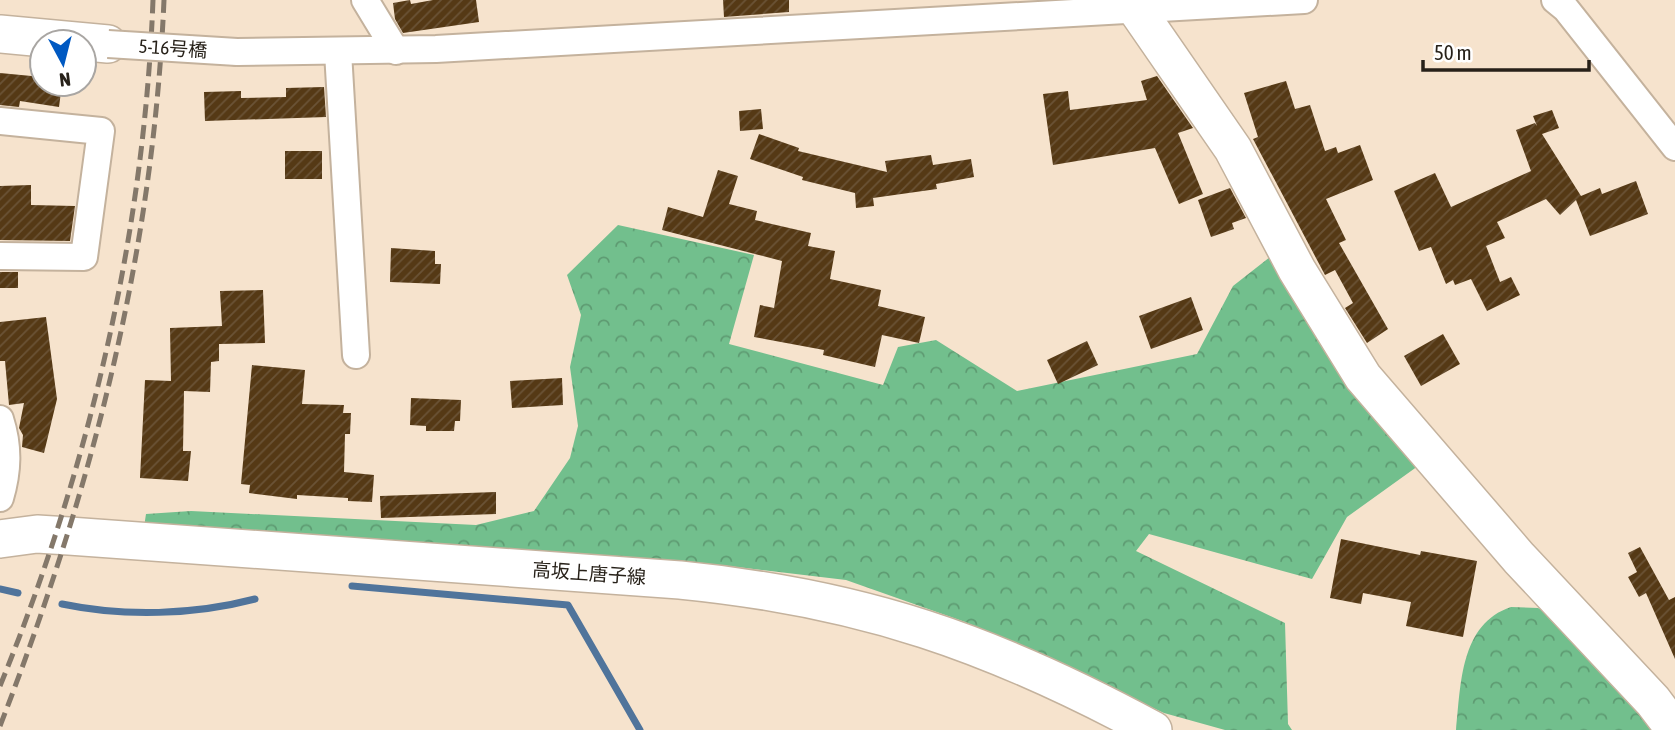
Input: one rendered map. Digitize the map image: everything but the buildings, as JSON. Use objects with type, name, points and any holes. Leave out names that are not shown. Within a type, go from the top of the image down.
[{"type":"main road","points":[[1133,4],[1233,149],[1297,270],[1363,377],[1519,558],[1653,701],[1675,730]]},
{"type":"main road","points":[[0,34],[108,44]]},
{"type":"main road","name":"高坂上唐子線","points":[[0,539],[37,534],[680,580],[766,590],[845,604],[960,639],[1032,668],[1153,730]]},
{"type":"street","points":[[365,0],[396,51]]},
{"type":"street","name":"5-16号橋","points":[[108,44],[237,52],[396,51],[853,28],[1133,4],[1304,0]]},
{"type":"street","points":[[1555,0],[1566,9],[1675,148]]},
{"type":"street","points":[[338,52],[356,355]]},
{"type":"street","points":[[0,121],[101,131],[84,257],[0,256]]},
{"type":"street","points":[[0,419],[7,450],[7,472],[0,498]]},
{"type":"green space","points":[[618,225],[754,255],[729,344],[883,385],[898,347],[936,340],[1017,391],[1197,354],[1233,286],[1270,257],[1418,466],[1347,517],[1312,579],[1149,534],[1136,551],[1285,623],[1288,724],[1292,730],[1225,730],[1164,713],[965,622],[846,580],[720,565],[144,527],[146,514],[191,511],[476,525],[534,511],[570,458],[578,426],[570,367],[581,315],[567,275]]},
{"type":"green space","points":[[1511,607],[1538,608],[1560,619],[1657,730],[1456,730],[1462,675],[1473,641],[1494,615]]},
{"type":"waterway","points":[[352,586],[568,605],[640,730]]},
{"type":"waterway","points":[[0,589],[18,593]]},
{"type":"waterway","points":[[62,604],[110,611],[159,612],[208,608],[255,599]]},
{"type":"railway","points":[[0,686],[32,604],[60,520],[106,350],[138,176],[153,0]]},
{"type":"railway","points":[[0,726],[63,548],[112,370],[132,279],[147,188],[158,95],[164,0]]}]
